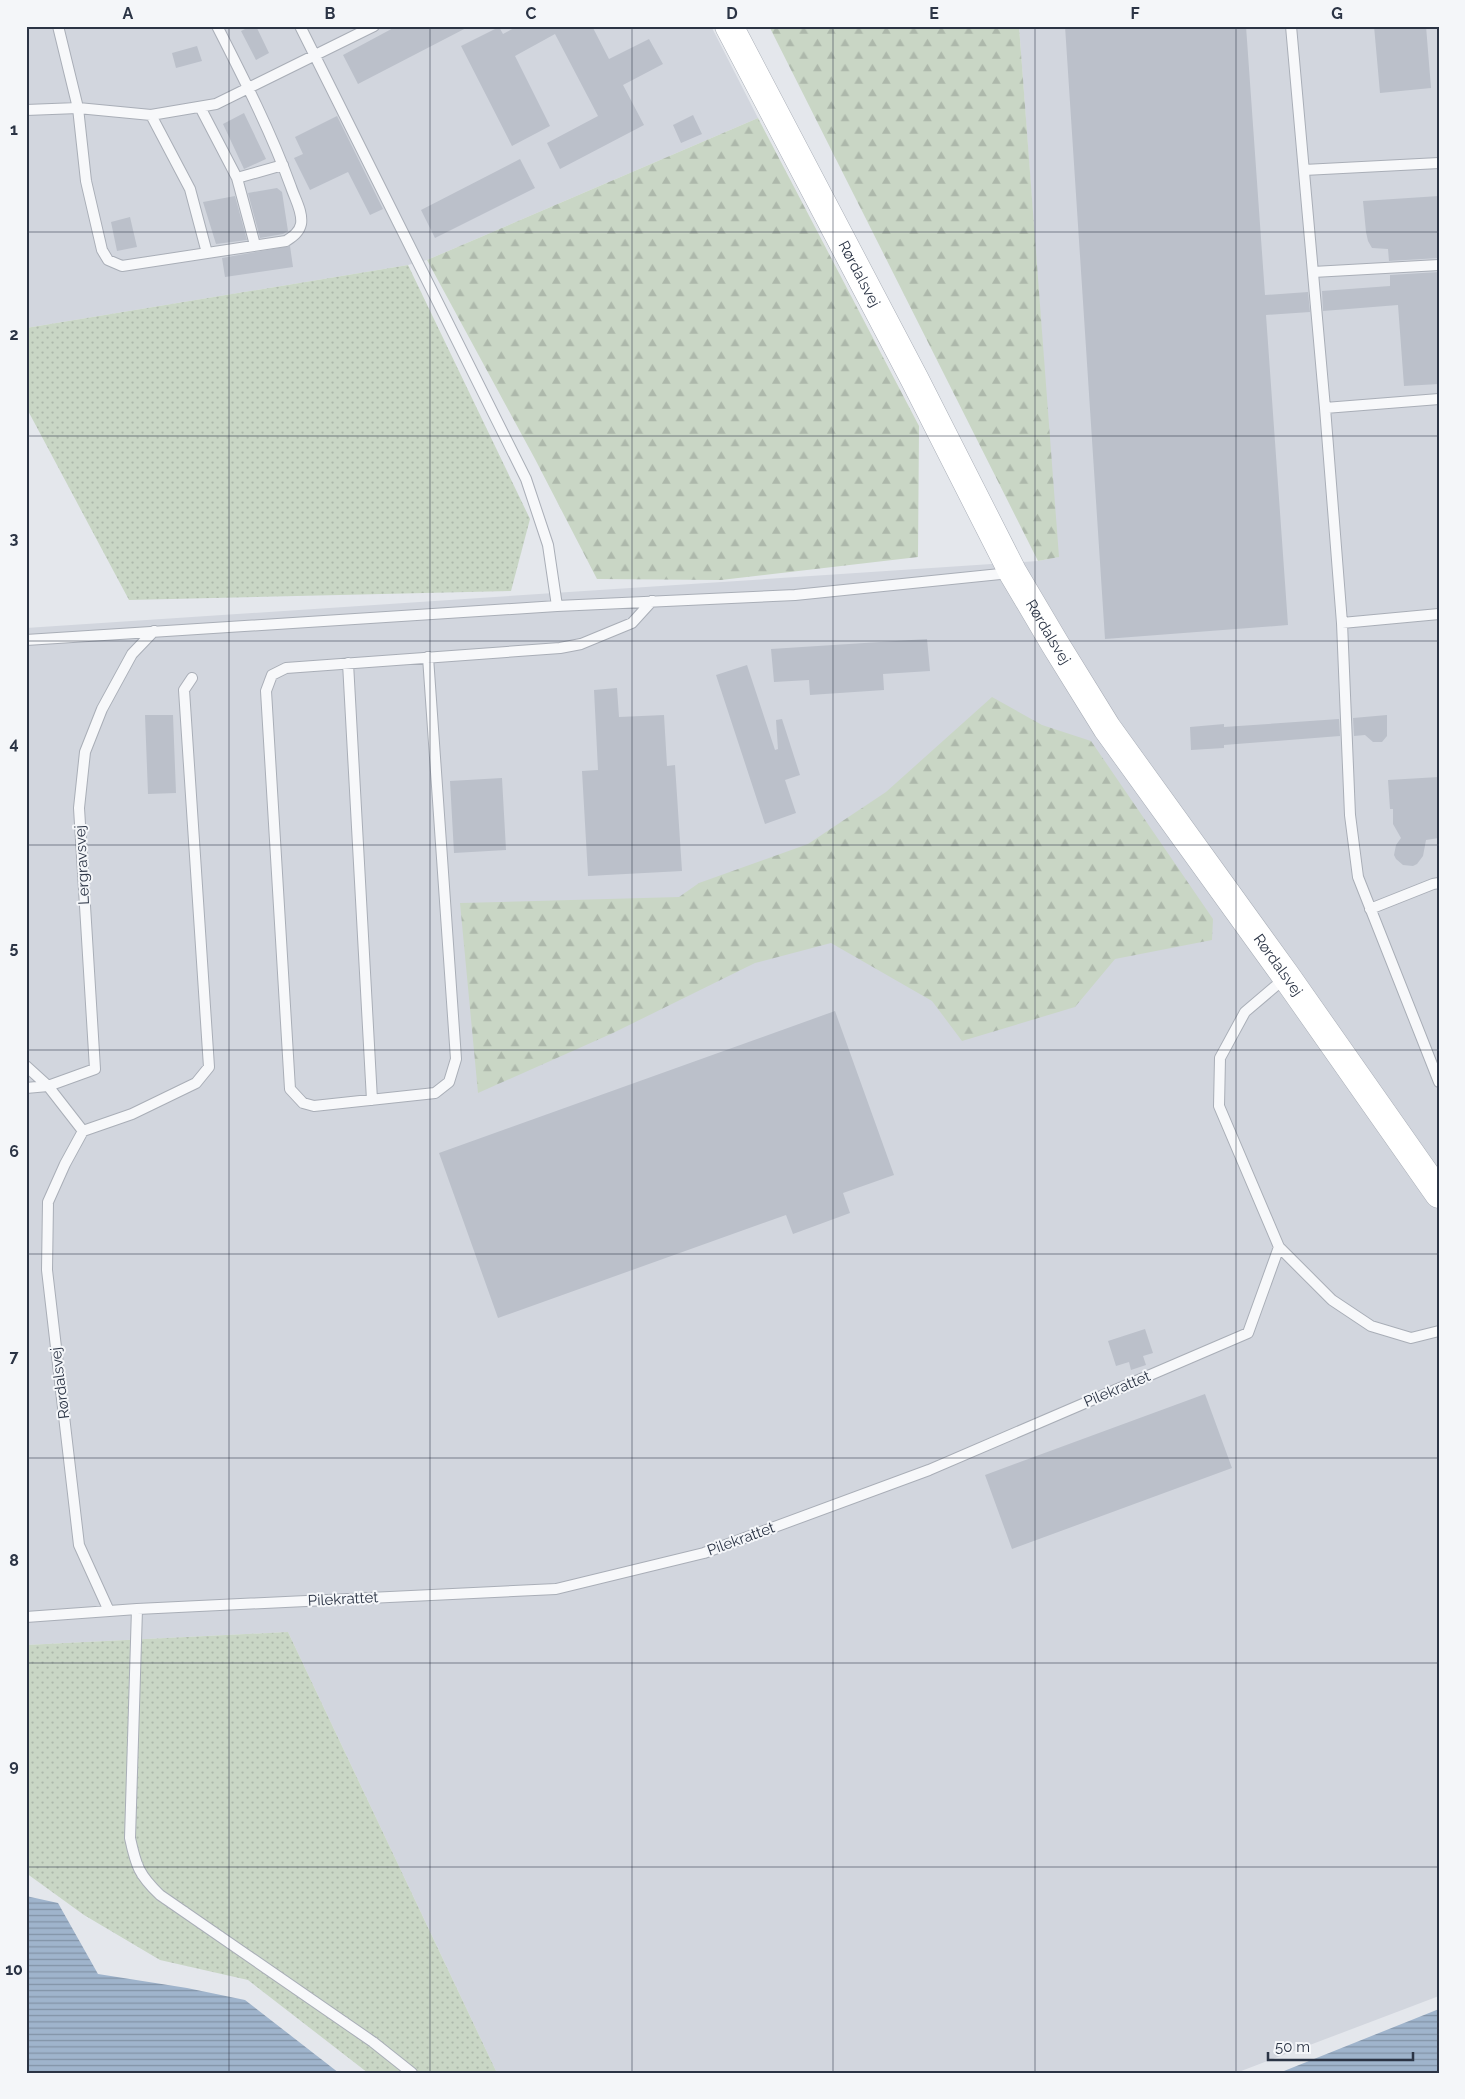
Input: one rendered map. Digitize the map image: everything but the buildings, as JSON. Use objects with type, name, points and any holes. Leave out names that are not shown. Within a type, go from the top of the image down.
[{"type":"street","name":"Rørdalsvej","points":[[729,26],[915,380],[1013,573],[1107,728],[1286,976],[1439,1194]]},
{"type":"lane","points":[[58,26],[78,108],[86,181],[102,250],[108,260],[122,266],[286,240],[296,235],[301,226],[300,212],[283,165],[249,88],[217,26]]},
{"type":"lane","points":[[300,26],[526,479],[548,545],[557,606]]},
{"type":"lane","points":[[26,110],[78,108],[151,115],[216,104],[374,26]]},
{"type":"lane","points":[[1290,26],[1325,408],[1342,623],[1350,816],[1358,877],[1439,1082]]},
{"type":"lane","points":[[200,107],[237,178],[255,245]]},
{"type":"lane","points":[[151,115],[190,188],[207,253]]},
{"type":"lane","points":[[1304,170],[1439,163]]},
{"type":"lane","points":[[237,178],[283,165]]},
{"type":"lane","points":[[1313,272],[1439,265]]},
{"type":"lane","points":[[1325,408],[1439,399]]},
{"type":"lane","points":[[26,640],[557,606],[795,595],[1013,573]]},
{"type":"lane","points":[[428,658],[456,1059],[449,1082],[435,1093],[314,1106],[303,1103],[290,1089],[266,691],[272,675],[286,668],[560,648],[581,644],[632,622],[652,602]]},
{"type":"lane","points":[[1342,623],[1439,614]]},
{"type":"lane","name":"Lergravsvej","points":[[26,1088],[48,1086],[95,1069],[79,808],[85,752],[102,709],[132,654],[154,631]]},
{"type":"lane","points":[[348,663],[372,1100]]},
{"type":"lane","points":[[26,1066],[48,1086],[83,1131],[132,1114],[196,1082],[209,1067],[184,690],[192,678]]},
{"type":"lane","points":[[1370,909],[1437,882]]},
{"type":"lane","points":[[1286,976],[1245,1012],[1220,1058],[1219,1106],[1279,1247],[1332,1300],[1371,1326],[1411,1338],[1439,1331]]},
{"type":"lane","name":"Rørdalsvej","points":[[83,1131],[65,1164],[48,1202],[47,1270],[79,1545],[109,1611]]},
{"type":"lane","name":"Pilekrattet","points":[[109,1611],[556,1589],[704,1553],[929,1470],[1248,1333],[1279,1247]]},
{"type":"lane","points":[[137,1609],[130,1838],[136,1865],[145,1881],[160,1896],[373,2042],[412,2073]]},
{"type":"lane","points":[[26,1617],[109,1611]]},
{"type":"shaded area","points":[[26,26],[711,26],[758,118],[427,260],[408,265],[26,328]]},
{"type":"shaded area","points":[[1019,26],[1439,26],[1439,1996],[1236,2073],[497,2073],[288,1632],[26,1645],[26,628],[1038,561],[1058,557]]},
{"type":"green space","points":[[769,26],[1019,26],[1059,557],[1038,561]]},
{"type":"green space","points":[[758,118],[919,426],[918,557],[721,580],[597,579],[535,459],[427,260]]},
{"type":"green space","points":[[408,265],[530,519],[511,591],[129,600],[26,407],[26,328]]},
{"type":"green space","points":[[992,697],[1042,725],[1091,741],[1213,919],[1212,940],[1115,959],[1075,1007],[962,1041],[932,1001],[831,943],[755,963],[613,1033],[478,1093],[460,903],[679,897],[699,883],[808,844],[886,792]]},
{"type":"green space","points":[[288,1632],[497,2073],[368,2073],[248,1980],[160,1960],[84,1915],[26,1873],[26,1645]]},
{"type":"water","points":[[26,1896],[58,1903],[98,1974],[187,1988],[245,2000],[339,2073],[26,2073]]},
{"type":"water","points":[[1439,2009],[1439,2073],[1279,2073]]}]
